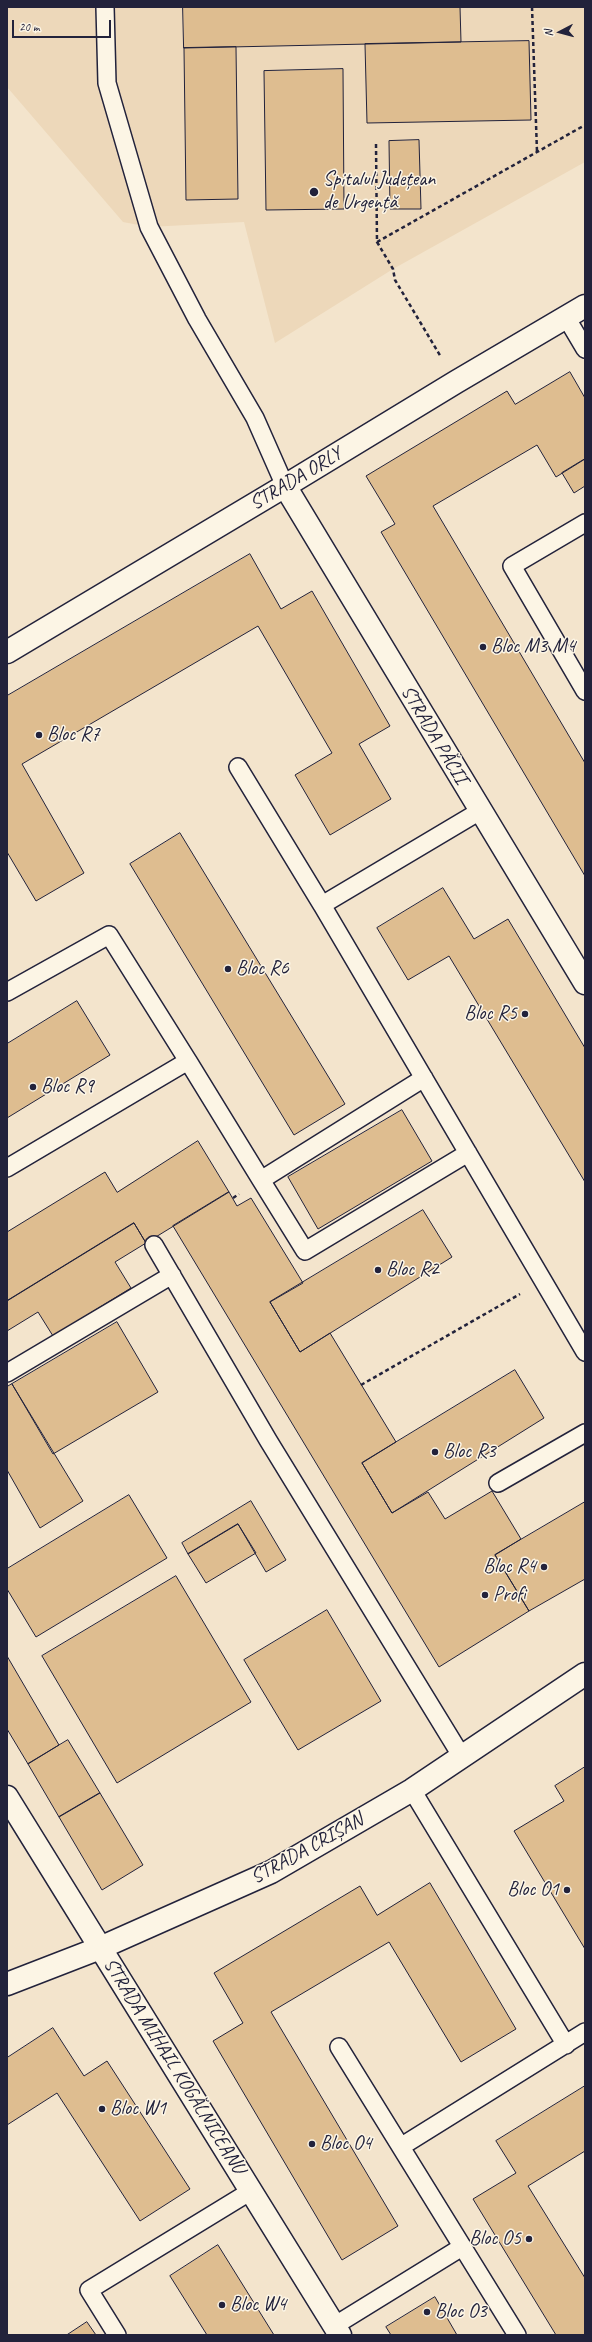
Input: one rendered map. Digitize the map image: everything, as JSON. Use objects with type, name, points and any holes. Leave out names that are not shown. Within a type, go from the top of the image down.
[{"type":"street","name":"STRADA ORLY","points":[[7,652],[585,306]]},
{"type":"street","name":"STRADA PĂCII","points":[[285,486],[585,983]]},
{"type":"street","name":"STRADA CRIȘAN","points":[[7,1984],[100,1948],[271,1872],[412,1790],[585,1674]]},
{"type":"street","name":"STRADA MIHAIL KOGĂLNICEANU","points":[[7,1798],[337,2330]]},
{"type":"lane","points":[[105,7],[106,83],[149,227],[198,320],[255,418],[285,486]]},
{"type":"lane","points":[[566,317],[585,349]]},
{"type":"lane","points":[[585,523],[512,566],[585,691]]},
{"type":"lane","points":[[238,767],[322,905],[585,1352]]},
{"type":"lane","points":[[322,905],[480,811]]},
{"type":"lane","points":[[7,992],[109,935],[305,1251],[468,1153]]},
{"type":"lane","points":[[7,1168],[188,1061]]},
{"type":"lane","points":[[261,1180],[424,1078]]},
{"type":"lane","points":[[154,1245],[268,1440],[462,1757]]},
{"type":"lane","points":[[7,1373],[172,1275]]},
{"type":"lane","points":[[498,1483],[585,1433]]},
{"type":"lane","points":[[412,1790],[566,2045]]},
{"type":"lane","points":[[402,2146],[585,2032]]},
{"type":"lane","points":[[339,2047],[402,2146],[516,2335]]},
{"type":"lane","points":[[117,2335],[89,2290],[251,2191]]},
{"type":"lane","points":[[337,2330],[462,2247]]},
{"type":"path","points":[[532,7],[537,152]]},
{"type":"path","points":[[377,242],[585,125]]},
{"type":"path","points":[[376,144],[377,242],[393,270],[395,280],[456,382]]},
{"type":"path","points":[[361,1384],[543,1281]]},
{"type":"shaded area","name":"Spitalul Județean de Urgență","points":[[7,7],[585,7],[585,162],[393,269],[275,343],[244,222],[149,227],[123,222],[7,87]]},
{"type":"building","points":[[183,7],[460,7],[461,42],[184,48]]},
{"type":"building","points":[[529,41],[531,120],[367,123],[365,44]]},
{"type":"building","points":[[236,47],[238,199],[186,200],[184,48]]},
{"type":"building","points":[[343,69],[344,209],[266,210],[264,71]]},
{"type":"building","points":[[419,140],[421,209],[390,209],[389,141]]},
{"type":"building","name":"Bloc M3 M4","points":[[570,372],[585,398],[585,459],[556,477],[537,445],[433,506],[585,763],[585,876],[381,532],[395,524],[366,476],[507,391],[515,404]]},
{"type":"building","points":[[585,459],[585,486],[574,493],[562,473]]},
{"type":"building","name":"Bloc R7","points":[[250,554],[281,609],[312,591],[390,726],[359,744],[391,799],[330,835],[295,775],[332,753],[258,626],[22,764],[84,873],[36,901],[7,852],[7,696]]},
{"type":"building","name":"Bloc R6","points":[[180,833],[345,1104],[294,1135],[130,864]]},
{"type":"building","name":"Bloc R5","points":[[443,888],[474,939],[508,919],[585,1048],[585,1182],[449,956],[408,980],[377,928]]},
{"type":"building","name":"Bloc R9","points":[[77,1001],[110,1055],[7,1118],[7,1044]]},
{"type":"building","points":[[402,1110],[432,1161],[318,1229],[288,1177]]},
{"type":"building","points":[[198,1141],[229,1192],[146,1243],[134,1223],[7,1301],[7,1232],[105,1172],[117,1192]]},
{"type":"building","points":[[229,1192],[237,1206],[251,1198],[303,1283],[270,1302],[300,1352],[330,1333],[396,1442],[362,1463],[392,1513],[428,1492],[445,1519],[492,1491],[521,1539],[495,1555],[529,1611],[439,1667],[173,1226]]},
{"type":"building","name":"Bloc R2","points":[[423,1210],[452,1257],[300,1352],[270,1302]]},
{"type":"building","points":[[134,1223],[146,1243],[115,1262],[131,1288],[53,1336],[38,1312],[7,1331],[7,1301]]},
{"type":"building","points":[[117,1322],[158,1392],[53,1454],[12,1384]]},
{"type":"building","name":"Bloc R3","points":[[515,1370],[544,1418],[392,1513],[362,1463]]},
{"type":"building","points":[[12,1384],[83,1501],[40,1528],[7,1470],[7,1387]]},
{"type":"building","points":[[129,1495],[167,1558],[36,1637],[7,1589],[7,1569]]},
{"type":"building","points":[[251,1501],[286,1560],[266,1572],[238,1524],[188,1554],[182,1543]]},
{"type":"building","name":"Bloc R4","points":[[585,1502],[585,1579],[529,1611],[495,1555]]},
{"type":"building","points":[[238,1524],[256,1553],[206,1583],[188,1554]]},
{"type":"building","points":[[176,1576],[251,1702],[117,1783],[42,1656]]},
{"type":"building","points":[[327,1610],[381,1701],[298,1750],[244,1660]]},
{"type":"building","points":[[7,1656],[59,1745],[28,1764],[7,1729]]},
{"type":"building","points":[[68,1740],[100,1793],[59,1817],[28,1764]]},
{"type":"building","name":"Bloc O1","points":[[585,1767],[585,1949],[514,1831],[564,1801],[555,1786]]},
{"type":"building","points":[[100,1793],[143,1865],[102,1890],[59,1817]]},
{"type":"building","name":"Bloc O4","points":[[430,1883],[516,2029],[461,2062],[389,1942],[271,2012],[398,2226],[342,2260],[213,2041],[243,2023],[214,1973],[360,1886],[377,1915]]},
{"type":"building","name":"Bloc W1","points":[[53,2028],[84,2076],[107,2061],[190,2189],[140,2221],[57,2093],[7,2125],[7,2058]]},
{"type":"building","name":"Bloc O5","points":[[585,2086],[585,2151],[528,2186],[585,2278],[585,2335],[556,2335],[473,2199],[516,2173],[496,2141]]},
{"type":"building","name":"Bloc W4","points":[[218,2245],[274,2335],[207,2335],[170,2276]]},
{"type":"building","name":"Bloc O3","points":[[435,2297],[457,2335],[391,2335],[386,2327]]},
{"type":"building","points":[[87,2322],[96,2335],[67,2335]]},
{"type":"place","name":"Spitalul Județean de Urgență","points":[[314,192]]},
{"type":"place","name":"Bloc M3 M4","points":[[483,647]]},
{"type":"place","name":"Bloc R7","points":[[39,735]]},
{"type":"place","name":"Bloc R6","points":[[228,969]]},
{"type":"place","name":"Bloc R5","points":[[525,1014]]},
{"type":"place","name":"Bloc R9","points":[[33,1087]]},
{"type":"place","name":"Bloc R2","points":[[378,1270]]},
{"type":"place","name":"Bloc R3","points":[[435,1452]]},
{"type":"place","name":"Bloc R4","points":[[544,1567]]},
{"type":"place","name":"Profi","points":[[485,1595]]},
{"type":"place","name":"Bloc O1","points":[[567,1890]]},
{"type":"place","name":"Bloc W1","points":[[102,2109]]},
{"type":"place","name":"Bloc O4","points":[[312,2144]]},
{"type":"place","name":"Bloc O5","points":[[529,2239]]},
{"type":"place","name":"Bloc W4","points":[[222,2305]]},
{"type":"place","name":"Bloc O3","points":[[427,2312]]}]
